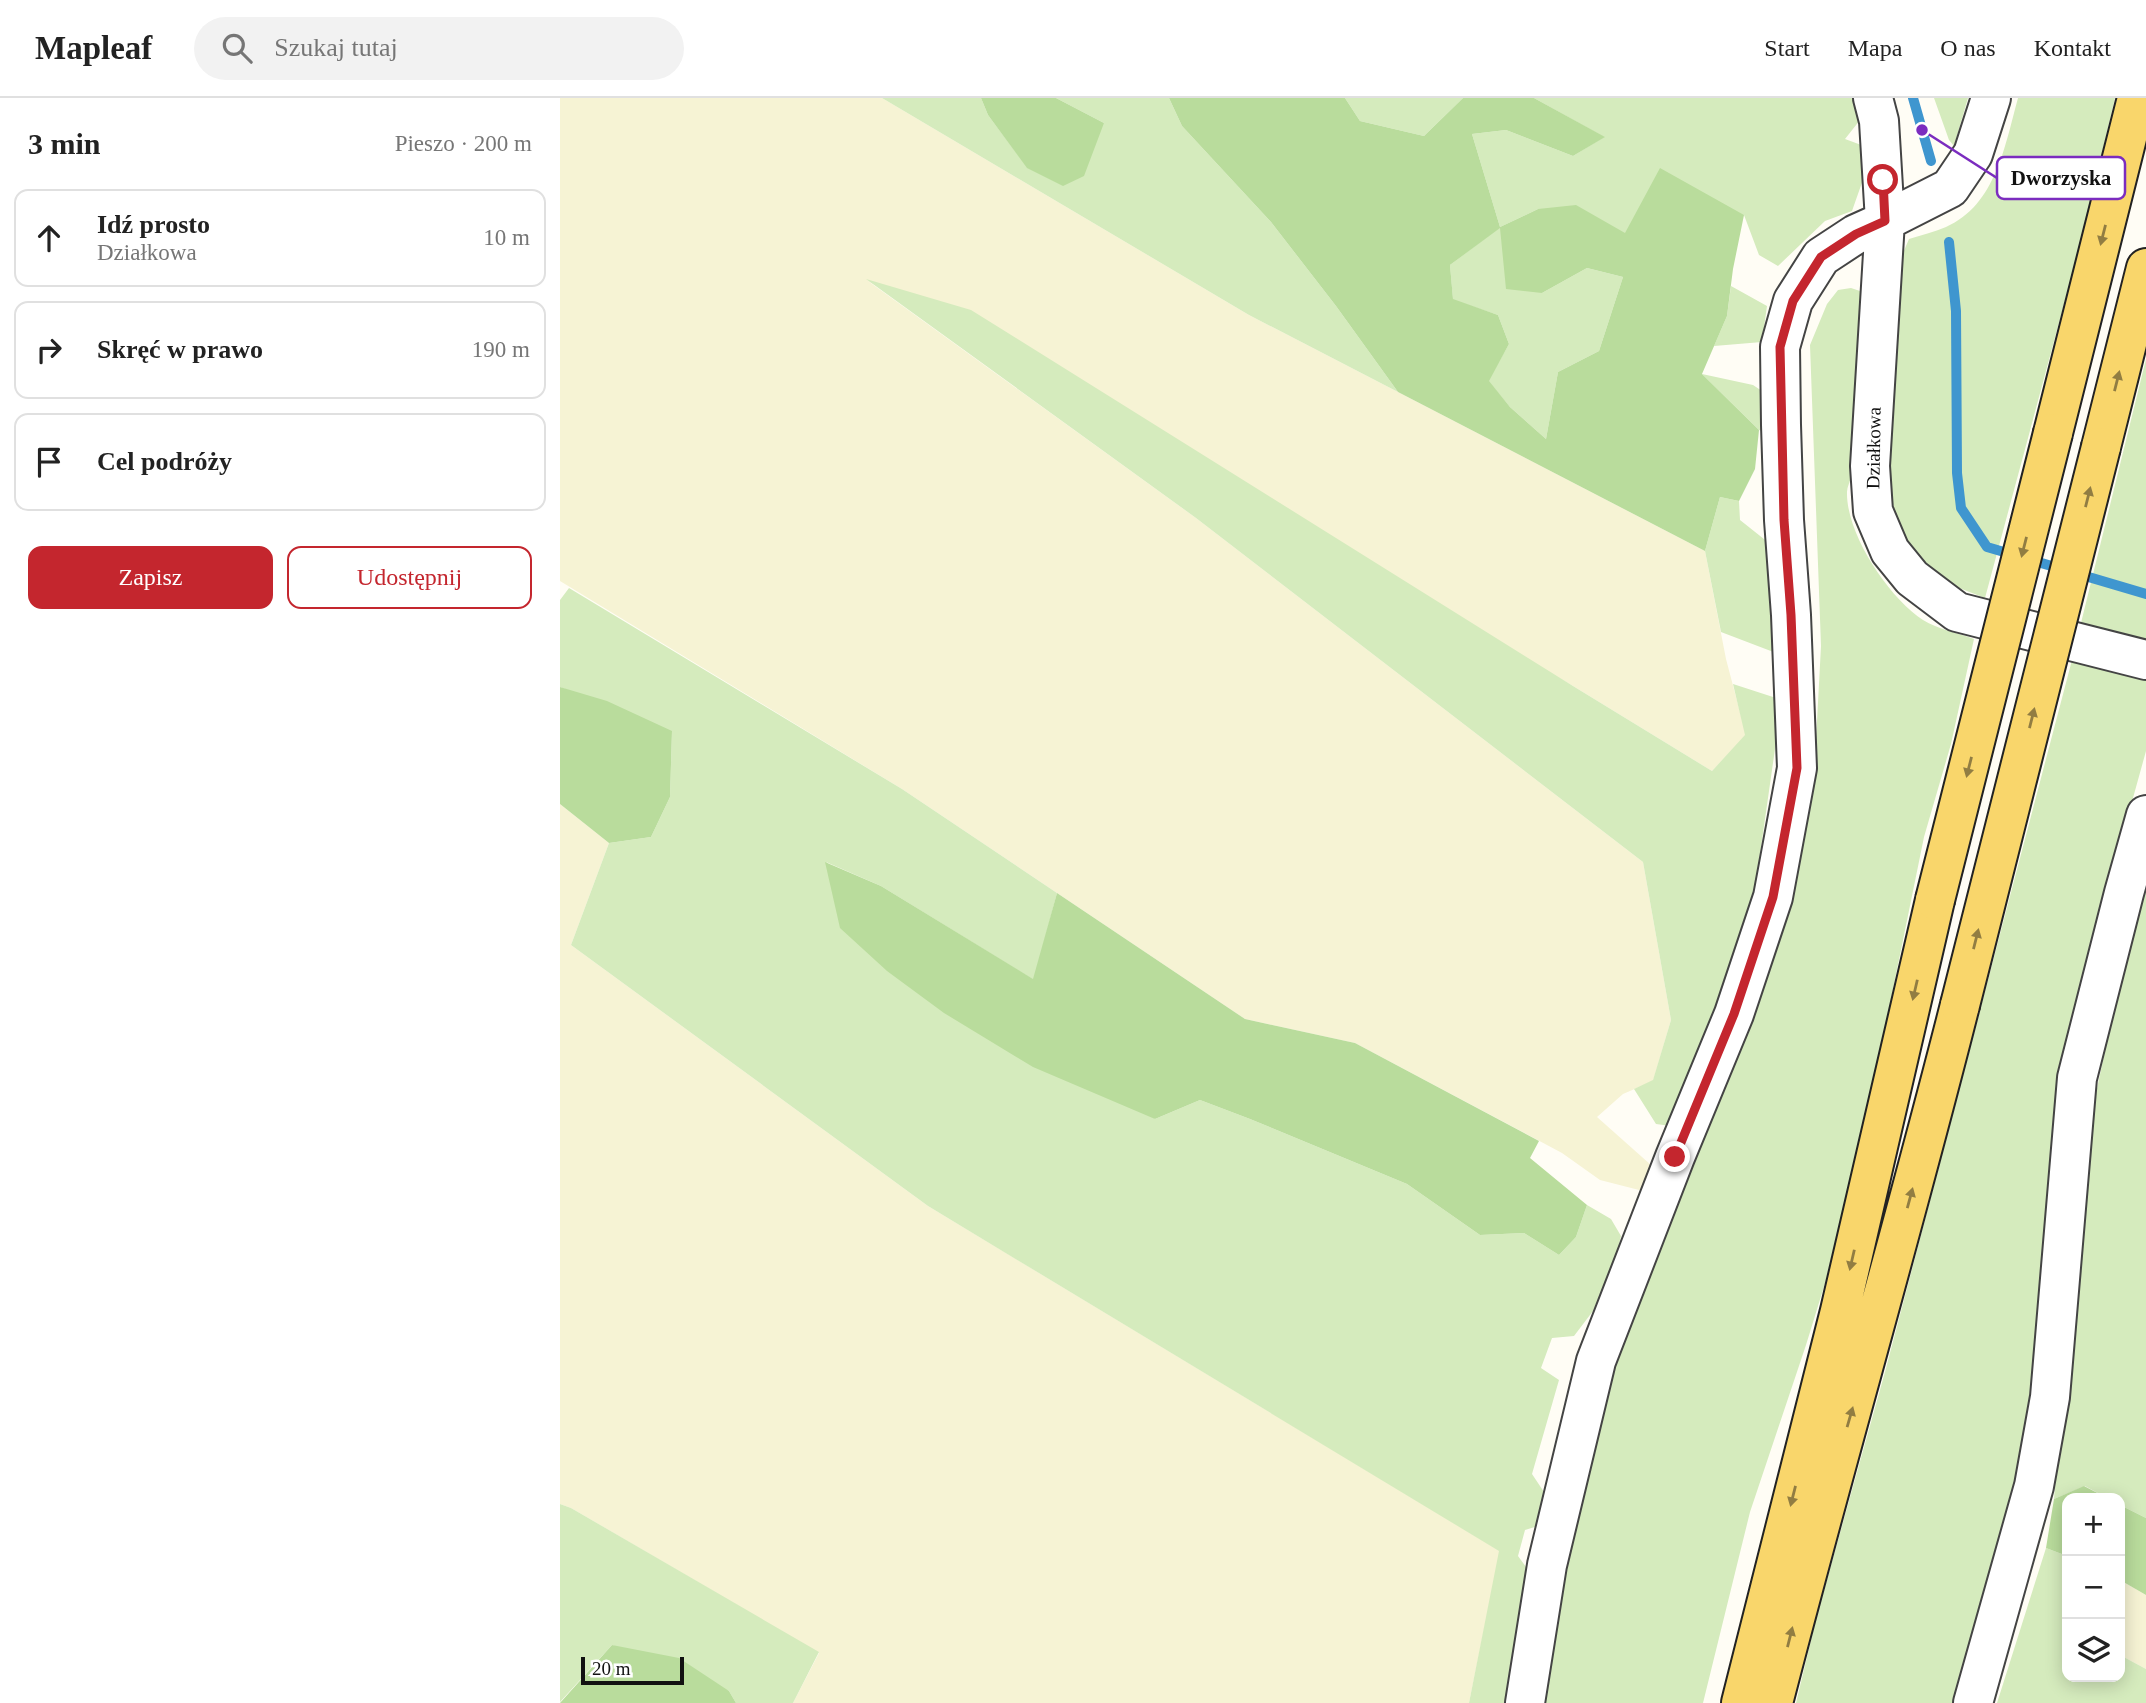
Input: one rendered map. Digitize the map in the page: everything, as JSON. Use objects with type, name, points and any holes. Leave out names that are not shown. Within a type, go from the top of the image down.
[{"type":"main road","points":[[1741,1703],[1840,1311],[1935,900],[2137,98]]},
{"type":"main road","points":[[1773,1703],[1922,1156],[2146,268]]},
{"type":"lane","name":"Działkowa","points":[[1873,98],[1879,121],[1885,221],[1870,466],[1873,511],[1890,551],[1912,579],[1957,612],[2146,660]]},
{"type":"lane","points":[[1525,1703],[1547,1564],[1596,1361],[1734,1014],[1773,897],[1797,768],[1784,520],[1780,347],[1793,301],[1821,257],[1856,234],[1950,188],[1973,155],[1991,98]]},
{"type":"lane","points":[[1973,1703],[2034,1486],[2050,1397],[2077,1078],[2146,815]]},
{"type":"shaded area","points":[[560,98],[882,98],[1249,315],[1705,551],[1726,659],[1746,735],[1712,771],[1573,686],[868,281],[1196,518],[1643,862],[1671,1020],[1653,1081],[1623,1094],[1597,1117],[1651,1165],[1643,1191],[1600,1180],[1562,1153],[1355,1043],[1245,1019],[902,789],[560,581]]},
{"type":"shaded area","points":[[560,804],[609,843],[571,945],[928,1206],[1500,1551],[1469,1703],[793,1703],[819,1653],[560,1504]]},
{"type":"shaded area","points":[[2125,1583],[2146,1595],[2146,1669],[2125,1658]]},
{"type":"green space","points":[[882,98],[981,98],[988,115],[1027,167],[1104,123],[1056,98],[1169,98],[1182,126],[1271,222],[1398,392],[1249,315]]},
{"type":"green space","points":[[981,98],[1056,98],[1104,123],[1084,176],[1063,186],[1027,168],[988,115]]},
{"type":"green space","points":[[1169,98],[1345,98],[1360,121],[1424,136],[1463,98],[1534,98],[1605,137],[1573,156],[1506,130],[1472,134],[1500,227],[1538,209],[1576,205],[1625,233],[1660,168],[1744,215],[1727,316],[1702,374],[1759,430],[1755,469],[1739,501],[1720,497],[1705,551],[1398,392],[1271,222],[1182,126]],"holes":[[[1500,228],[1506,289],[1542,293],[1587,268],[1623,277],[1599,351],[1558,372],[1546,439],[1510,407],[1489,381],[1509,344],[1498,315],[1453,299],[1450,265]]]},
{"type":"green space","points":[[1345,98],[1463,98],[1424,136],[1360,121]]},
{"type":"green space","points":[[1534,98],[1858,98],[1864,115],[1845,139],[1864,146],[1865,174],[1852,211],[1825,221],[1778,266],[1759,255],[1744,215],[1625,234],[1538,209],[1500,227],[1472,134],[1506,130],[1573,156],[1604,137]]},
{"type":"green space","points":[[1934,98],[1968,98],[1954,146],[1949,140]]},
{"type":"green space","points":[[2018,98],[2115,98],[2082,237],[1985,598],[1936,579],[1904,542],[1888,488],[1897,267],[1909,239],[1946,227],[1977,204],[2003,154]]},
{"type":"green space","points":[[1500,227],[1542,293],[1587,268],[1623,277],[1599,351],[1558,372],[1546,439],[1510,407],[1488,381],[1509,344],[1498,315],[1453,300],[1450,265]]},
{"type":"green space","points":[[866,279],[971,310],[1712,771],[1745,735],[1733,684],[1782,700],[1749,931],[1671,1126],[1656,1124],[1634,1089],[1653,1080],[1671,1020],[1643,862],[1196,518]]},
{"type":"green space","points":[[1731,286],[1767,306],[1762,342],[1714,346],[1727,316]]},
{"type":"green space","points":[[1851,288],[1860,291],[1865,302],[1865,334],[1851,477],[1847,490],[1849,509],[1854,527],[1872,564],[1897,597],[1923,620],[1974,639],[1951,744],[1924,837],[1881,1048],[1826,1280],[1750,1512],[1703,1703],[1541,1703],[1590,1421],[1782,934],[1810,809],[1821,646],[1810,345],[1827,304],[1838,290]]},
{"type":"green space","points":[[2146,359],[2146,641],[2080,627]]},
{"type":"green space","points":[[1702,374],[1753,385],[1768,395],[1770,434],[1759,430]]},
{"type":"green space","points":[[1720,497],[1739,501],[1740,520],[1774,547],[1781,655],[1721,632],[1705,551]]},
{"type":"green space","points":[[569,588],[902,789],[1057,893],[1034,980],[881,886],[826,862],[1155,1119],[1200,1100],[1407,1184],[1480,1235],[1524,1233],[1559,1255],[1576,1237],[1587,1205],[1611,1219],[1621,1236],[1617,1253],[1593,1311],[1574,1336],[1552,1338],[1541,1368],[1559,1380],[1532,1474],[1544,1492],[1538,1526],[1525,1530],[1518,1556],[1531,1574],[1511,1703],[1469,1703],[1499,1551],[928,1206],[571,945],[609,843],[651,837],[670,797],[672,732],[560,687],[560,600]]},
{"type":"green space","points":[[2072,660],[2146,679],[2146,751],[2089,957],[2037,1408],[1961,1703],[1796,1703],[1816,1619],[1885,1372]]},
{"type":"green space","points":[[560,687],[607,701],[672,731],[670,797],[651,837],[609,843],[560,804]]},
{"type":"green space","points":[[2146,858],[2146,1518],[2125,1508],[2125,1493],[2098,1493],[2085,1486],[2062,1493],[2062,1496],[2054,1499],[2085,1145]]},
{"type":"green space","points":[[825,862],[881,886],[1033,979],[1057,893],[1245,1019],[1355,1043],[1539,1141],[1530,1158],[1587,1205],[1576,1237],[1559,1255],[1524,1233],[1480,1235],[1407,1184],[1200,1100],[1155,1119],[1033,1067],[944,1013],[887,971],[840,928]]},
{"type":"green space","points":[[2084,1486],[2097,1493],[2068,1493]]},
{"type":"green space","points":[[2062,1496],[2062,1554],[2046,1548],[2054,1499]]},
{"type":"green space","points":[[560,1504],[819,1652],[793,1703],[736,1703],[729,1691],[612,1645],[560,1702]]},
{"type":"green space","points":[[2125,1508],[2146,1518],[2146,1595],[2125,1583]]},
{"type":"green space","points":[[2046,1548],[2062,1554],[2062,1682],[2125,1682],[2125,1658],[2146,1669],[2146,1703],[1997,1703]]},
{"type":"green space","points":[[612,1645],[679,1658],[729,1691],[736,1703],[560,1703]]},
{"type":"waterway","points":[[1913,98],[1931,161]]},
{"type":"waterway","points":[[1949,242],[1956,311],[1957,473],[1961,508],[1987,547],[2146,594]]},
{"type":"place","name":"Dworzyska","points":[[1922,130]]},
{"type":"route","points":[[1675,1157],[1734,1014],[1773,897],[1797,768],[1784,520],[1780,347],[1793,301],[1821,257],[1856,234],[1885,221],[1883,180]]}]
